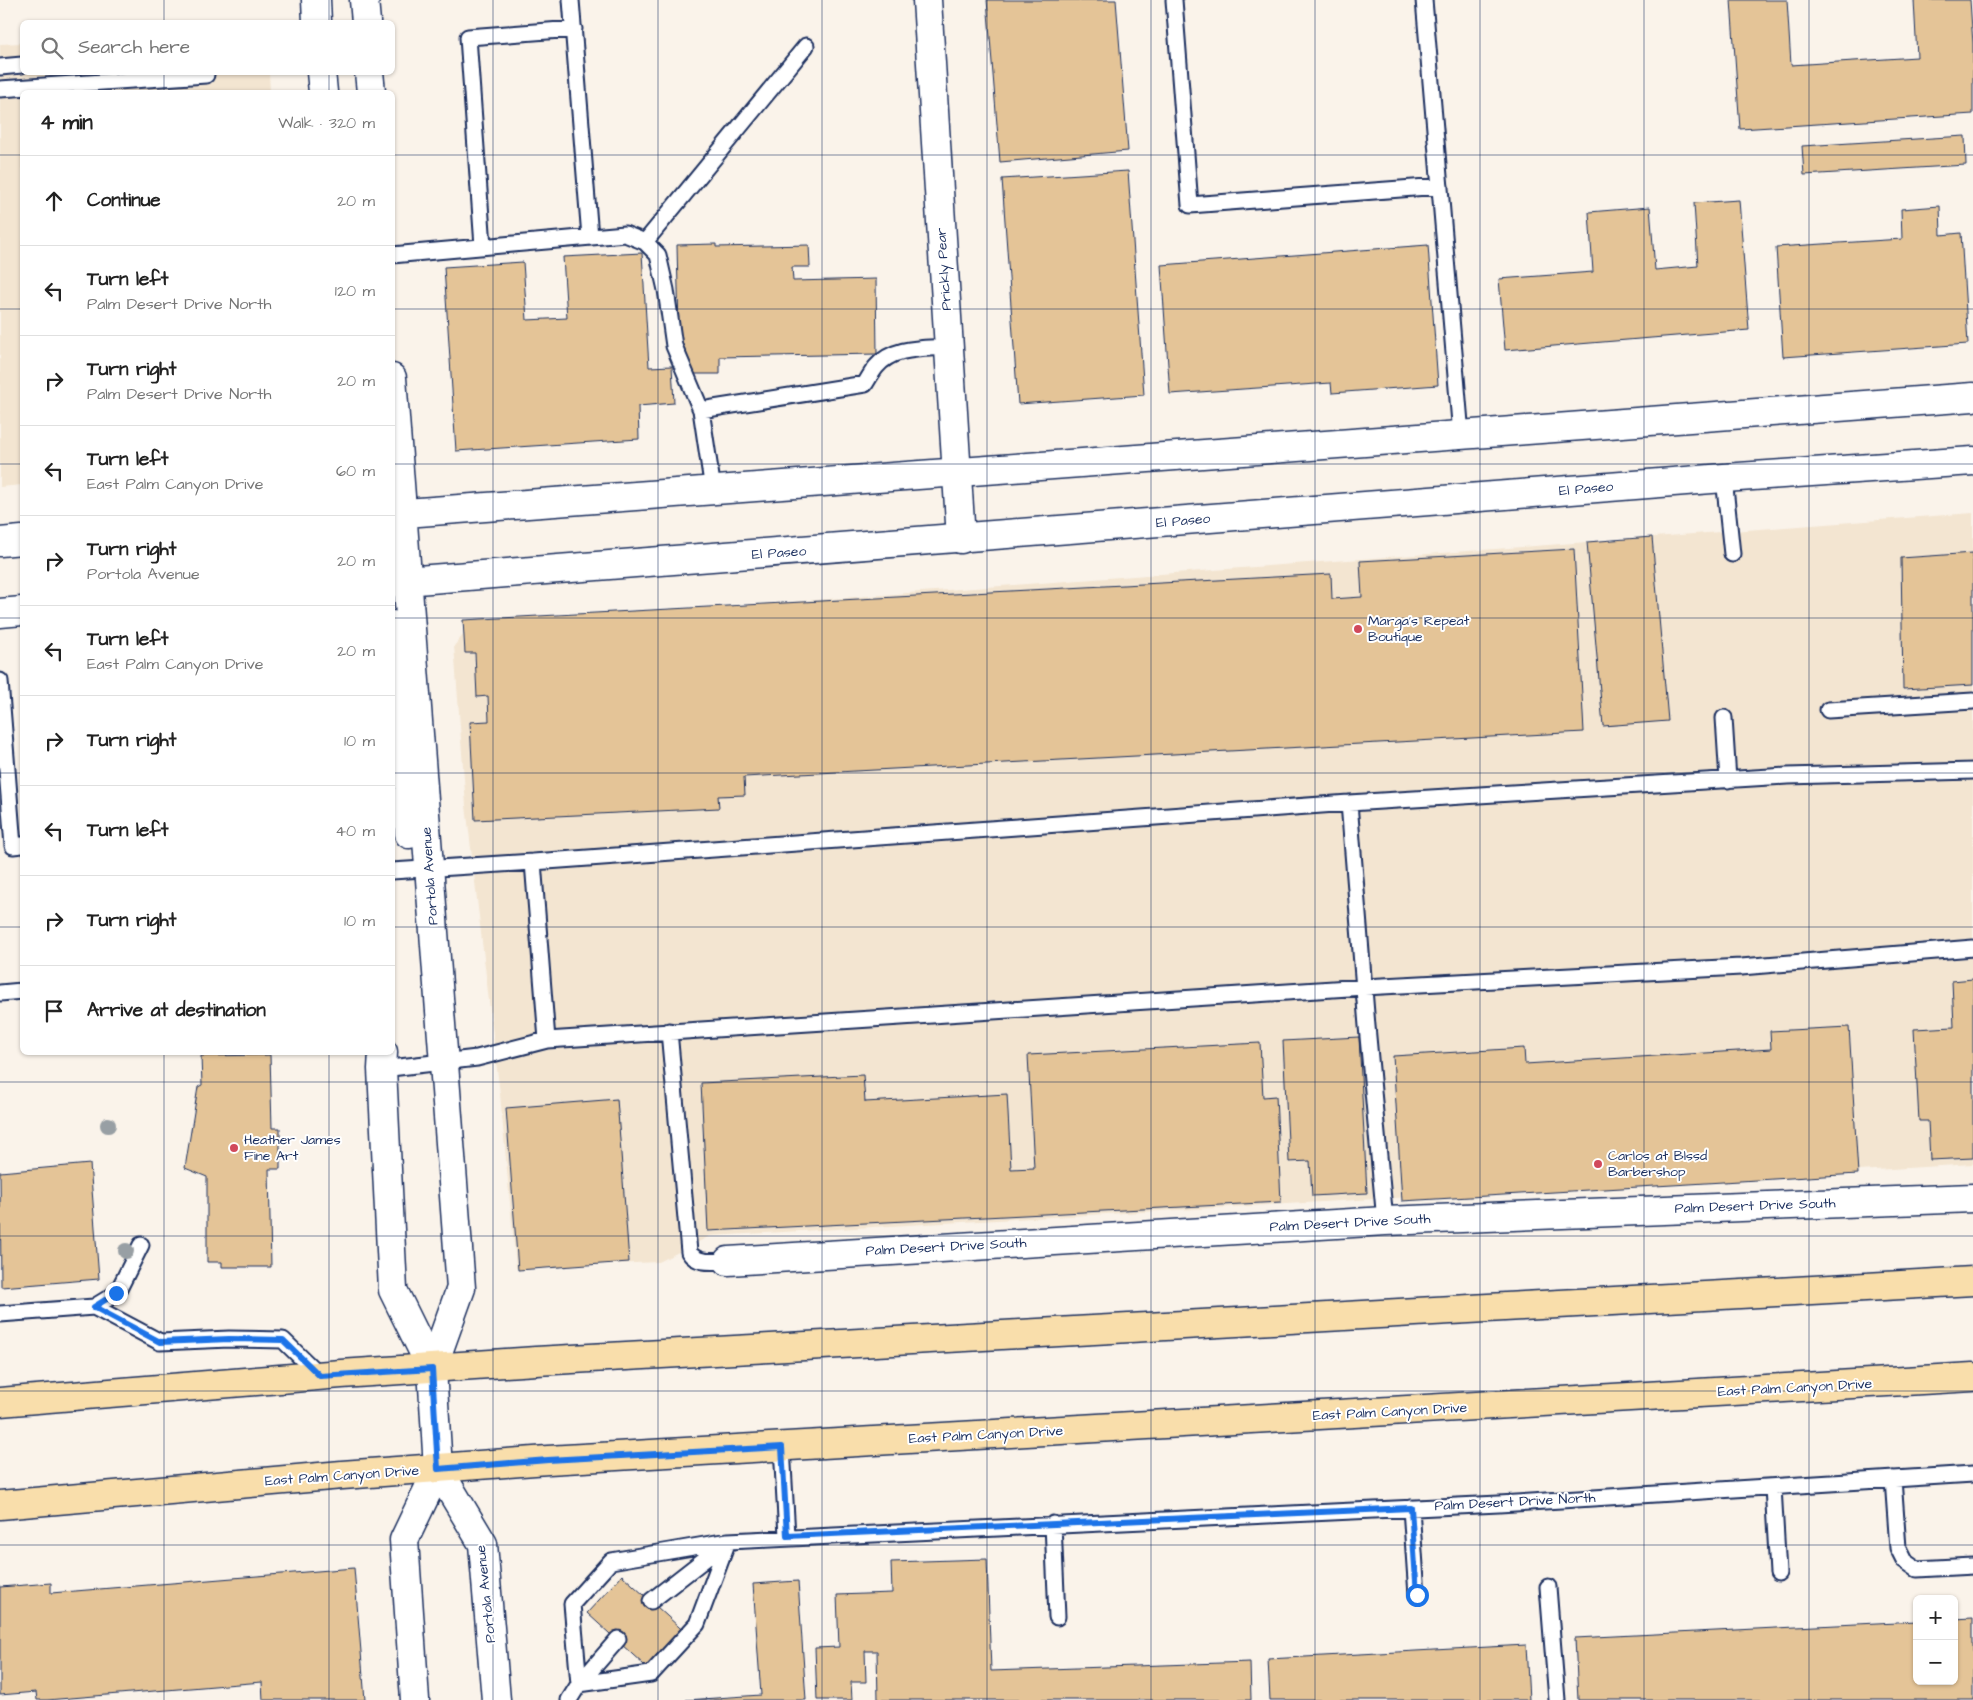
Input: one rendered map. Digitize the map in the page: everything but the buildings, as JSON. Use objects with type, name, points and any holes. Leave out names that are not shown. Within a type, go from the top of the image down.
[{"type":"main road","points":[[0,1402],[320,1376],[536,1361],[1973,1281]]},
{"type":"main road","name":"East Palm Canyon Drive","points":[[0,1505],[548,1460],[1973,1377]]},
{"type":"street","points":[[316,0],[317,20]]},
{"type":"street","points":[[364,0],[366,20]]},
{"type":"street","name":"Prickly Pear","points":[[926,0],[961,539]]},
{"type":"street","points":[[321,75],[323,90]]},
{"type":"street","points":[[369,75],[371,90]]},
{"type":"street","points":[[398,514],[1973,397]]},
{"type":"street","name":"Portola Avenue","points":[[395,446],[400,570],[425,808],[461,1288],[432,1369]]},
{"type":"street","name":"El Paseo","points":[[400,570],[501,574],[1724,478],[1973,461]]},
{"type":"street","points":[[0,542],[20,540]]},
{"type":"street","points":[[0,613],[20,611]]},
{"type":"street","points":[[395,670],[401,759],[409,786],[425,808]]},
{"type":"street","points":[[395,804],[403,803],[407,809],[410,837],[429,860]]},
{"type":"street","name":"Portola Avenue","points":[[383,1061],[393,1290],[432,1369],[438,1469],[483,1544],[496,1700]]},
{"type":"street","name":"Palm Desert Drive South","points":[[728,1261],[1385,1221],[1973,1198]]},
{"type":"street","name":"Portola Avenue","points":[[417,1698],[404,1540],[438,1469]]},
{"type":"lane","points":[[571,0],[590,237]]},
{"type":"lane","points":[[1174,0],[1190,205],[1440,186]]},
{"type":"lane","points":[[1424,0],[1461,435]]},
{"type":"lane","points":[[483,246],[468,37],[574,29]]},
{"type":"lane","points":[[645,242],[806,46]]},
{"type":"lane","points":[[0,67],[20,65]]},
{"type":"lane","points":[[0,89],[206,75]]},
{"type":"lane","points":[[395,255],[625,234],[645,242],[658,255],[666,290],[674,346],[701,410],[714,490]]},
{"type":"lane","points":[[701,410],[865,384],[876,366],[893,354],[908,350],[949,347]]},
{"type":"lane","points":[[1724,478],[1732,554]]},
{"type":"lane","points":[[0,681],[18,846]]},
{"type":"lane","points":[[1828,710],[1973,701]]},
{"type":"lane","points":[[1724,718],[1728,780]]},
{"type":"lane","points":[[395,870],[429,860],[533,862],[1349,803],[1797,776],[1973,771]]},
{"type":"lane","points":[[1349,803],[1385,1221]]},
{"type":"lane","points":[[533,862],[547,1040]]},
{"type":"lane","points":[[383,1061],[444,1062],[478,1058],[547,1040],[669,1031],[1364,987],[1741,967],[1973,948]]},
{"type":"lane","points":[[0,993],[20,991]]},
{"type":"lane","points":[[669,1031],[689,1252],[692,1257],[699,1261],[728,1261]]},
{"type":"lane","points":[[0,1314],[94,1307],[116,1293],[141,1245]]},
{"type":"lane","points":[[94,1307],[160,1342],[229,1339],[283,1340],[320,1376]]},
{"type":"lane","points":[[782,1447],[787,1536]]},
{"type":"lane","name":"Palm Desert Drive North","points":[[579,1684],[572,1604],[611,1561],[728,1540],[1499,1504],[1973,1474]]},
{"type":"lane","points":[[1893,1479],[1898,1548],[1904,1560],[1917,1569],[1973,1566]]},
{"type":"lane","points":[[1773,1487],[1778,1573]]},
{"type":"lane","points":[[1411,1508],[1417,1595]]},
{"type":"lane","points":[[1053,1524],[1057,1617]]},
{"type":"lane","points":[[651,1601],[728,1540]]},
{"type":"lane","points":[[579,1684],[651,1674],[697,1624],[728,1540]]},
{"type":"lane","points":[[1548,1587],[1557,1700]]},
{"type":"lane","points":[[569,1700],[579,1684],[618,1639]]},
{"type":"shaded area","points":[[20,43],[20,75],[269,75],[270,90],[20,90],[20,485],[0,487],[0,44]]},
{"type":"shaded area","points":[[1973,513],[1973,1164],[710,1236],[659,1262],[516,1268],[500,1094],[466,806],[454,646],[469,628],[482,625]]},
{"type":"place","name":"Marga's Repeat Boutique","points":[[1358,629]]},
{"type":"place","name":"Heather James Fine Art","points":[[234,1148]]},
{"type":"place","name":"Carlos at Blssd Barbershop","points":[[1598,1164]]},
{"type":"route","points":[[116,1293],[94,1307],[160,1342],[229,1339],[283,1340],[320,1376],[432,1369],[438,1469],[548,1460],[782,1447],[787,1536],[1411,1508],[1417,1595]]}]
